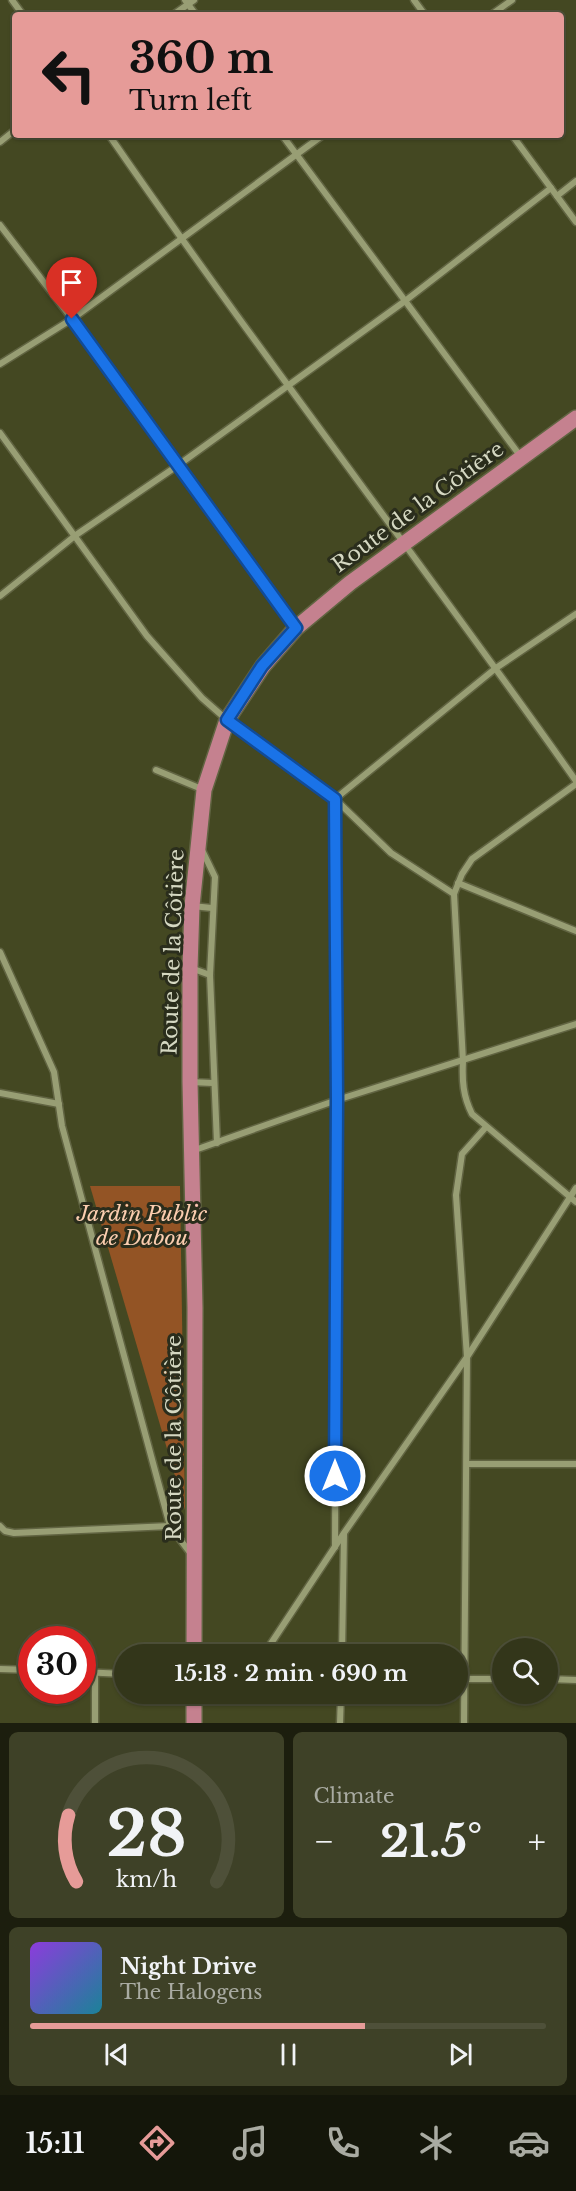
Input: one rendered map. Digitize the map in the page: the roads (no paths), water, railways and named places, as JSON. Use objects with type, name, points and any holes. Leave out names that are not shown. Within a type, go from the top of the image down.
[{"type":"main road","name":"Route de la Côtière","points":[[194,1644],[195,1308],[190,968],[192,906],[204,790],[227,720],[262,666],[296,628],[402,544],[576,418]]},
{"type":"main road","points":[[194,1704],[194,1723]]},
{"type":"street","points":[[494,12],[512,0]]},
{"type":"street","points":[[176,12],[189,1]]},
{"type":"street","points":[[0,142],[12,132]]},
{"type":"street","points":[[112,138],[181,239],[402,544],[496,669],[576,783],[472,859],[462,874],[454,894],[463,1061],[462,1083],[465,1100],[472,1114],[486,1127],[576,1202]]},
{"type":"street","points":[[284,138],[521,457]]},
{"type":"street","points":[[0,364],[72,319],[319,138]]},
{"type":"street","points":[[514,138],[576,222]]},
{"type":"street","points":[[556,196],[576,181]]},
{"type":"street","points":[[0,596],[76,535],[177,466],[405,301],[551,188]]},
{"type":"street","points":[[0,225],[72,319],[296,628]]},
{"type":"street","points":[[0,433],[147,636],[202,698],[227,720],[335,799],[391,853],[454,894]]},
{"type":"street","points":[[335,799],[496,669],[576,614]]},
{"type":"street","points":[[156,770],[204,790]]},
{"type":"street","points":[[335,799],[337,1100],[335,1547]]},
{"type":"street","points":[[198,841],[215,877],[210,975],[217,1143]]},
{"type":"street","points":[[458,883],[576,932]]},
{"type":"street","points":[[192,906],[212,908]]},
{"type":"street","points":[[0,951],[54,1072],[62,1126],[170,1526],[195,1560]]},
{"type":"street","points":[[190,968],[210,975]]},
{"type":"street","points":[[192,1152],[337,1100],[576,1024]]},
{"type":"street","points":[[190,1082],[213,1083]]},
{"type":"street","points":[[0,1093],[59,1104]]},
{"type":"street","points":[[462,1644],[467,1464],[467,1357],[456,1195],[462,1154],[486,1127]]},
{"type":"street","points":[[271,1644],[344,1533],[467,1357],[576,1188]]},
{"type":"street","points":[[467,1464],[576,1464]]},
{"type":"street","points":[[0,1526],[5,1531],[14,1533],[170,1526]]},
{"type":"street","points":[[342,1644],[344,1533]]},
{"type":"street","points":[[0,1669],[18,1670]]},
{"type":"street","points":[[96,1673],[114,1674]]},
{"type":"street","points":[[468,1679],[492,1679]]},
{"type":"street","points":[[558,1679],[576,1680]]},
{"type":"street","points":[[95,1704],[95,1723]]},
{"type":"street","points":[[340,1723],[341,1704]]},
{"type":"street","points":[[463,1704],[464,1723]]},
{"type":"park label","name":"Jardin Public de Dabou","points":[[142,1226]]}]
